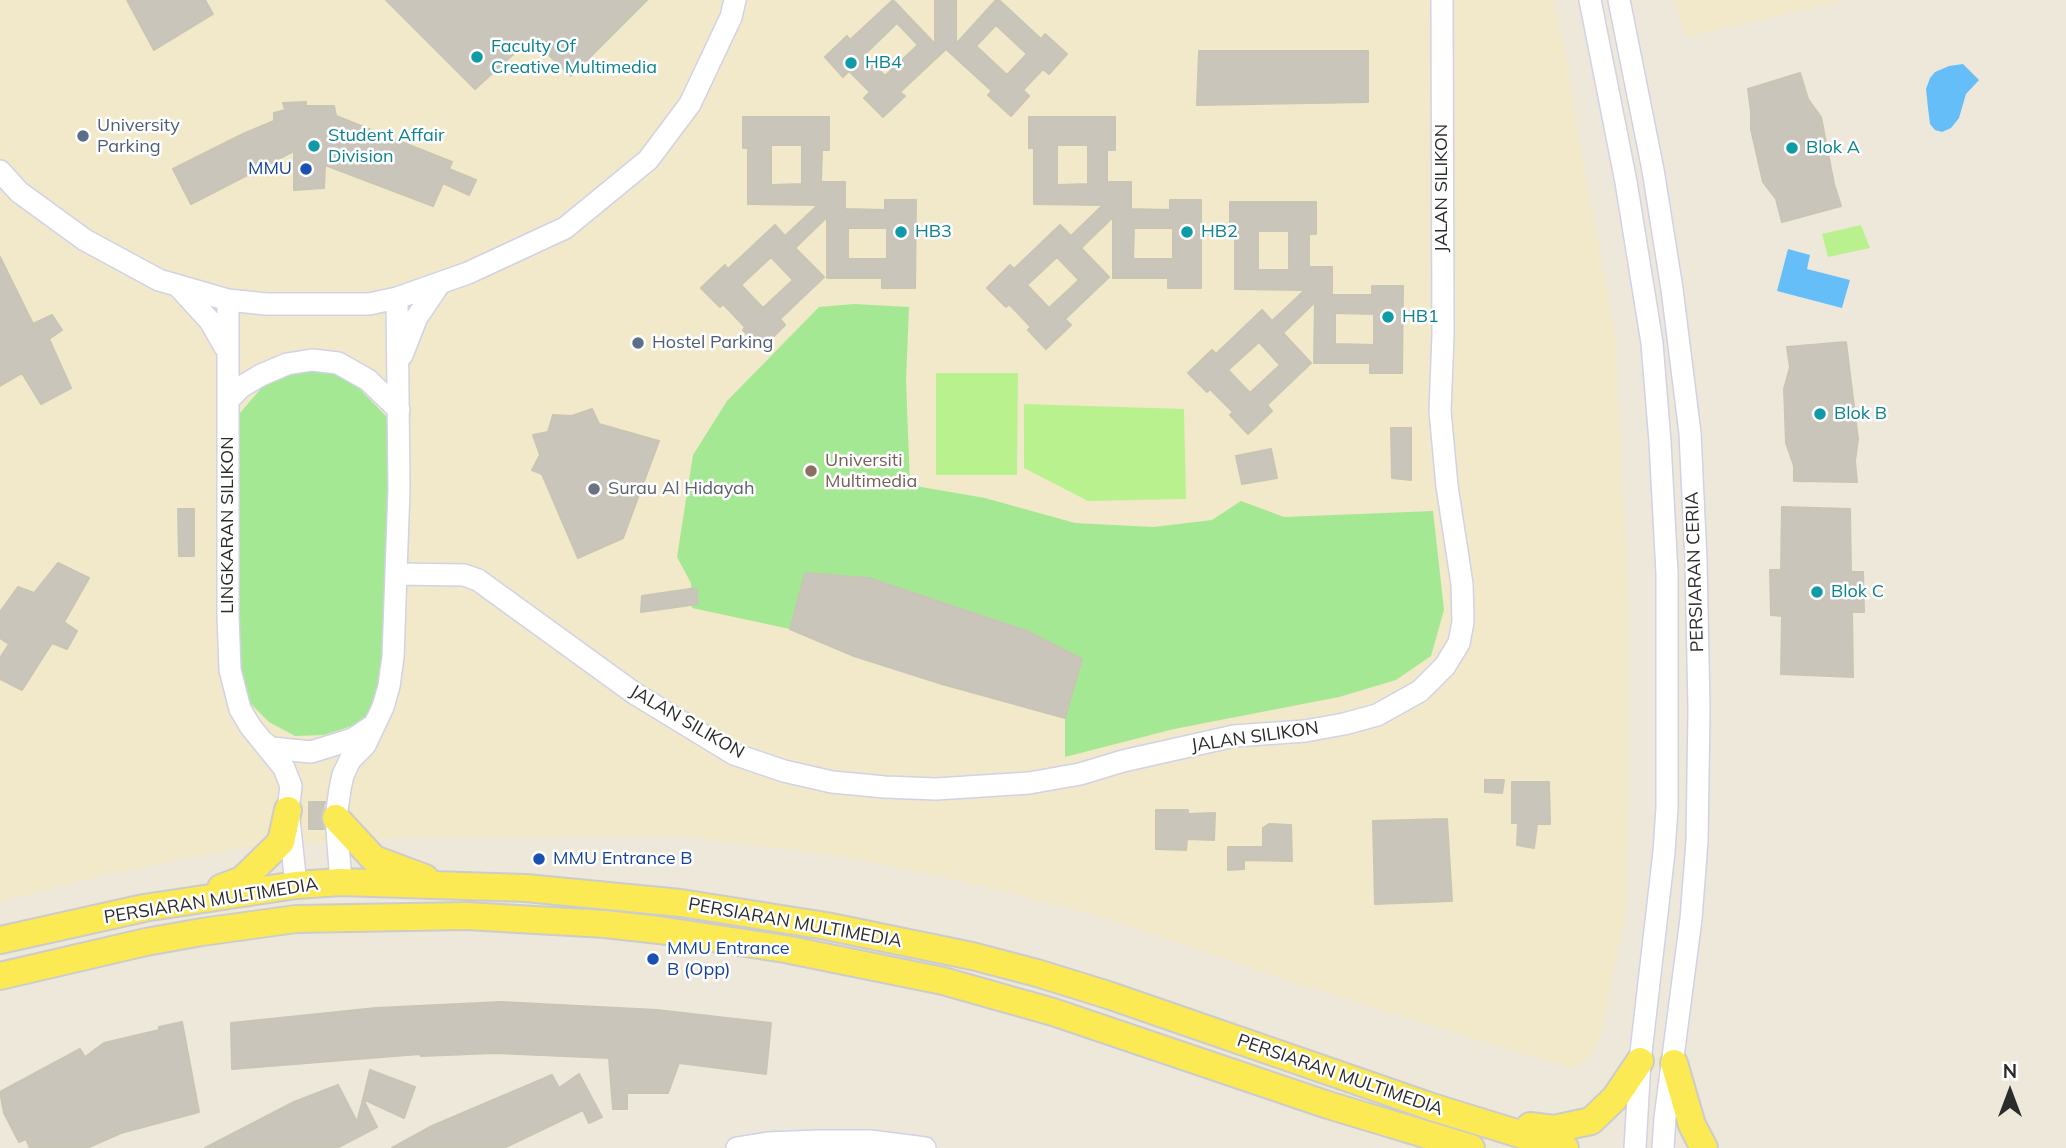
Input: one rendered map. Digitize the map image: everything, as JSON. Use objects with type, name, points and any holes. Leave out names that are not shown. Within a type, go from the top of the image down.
[{"type":"main road","points":[[169,904],[242,880],[281,842],[288,810]]},
{"type":"main road","points":[[336,818],[374,859],[443,885]]},
{"type":"main road","name":"PERSIARAN MULTIMEDIA","points":[[0,940],[169,904],[296,885],[341,882],[526,888],[681,903],[814,924],[1037,973],[1432,1107],[1565,1148]]},
{"type":"main road","name":"PERSIARAN MULTIMEDIA","points":[[0,976],[146,942],[296,919],[342,916],[466,916],[632,927],[772,947],[953,984],[1053,1012],[1328,1105],[1464,1146]]},
{"type":"main road","points":[[1432,1107],[1554,1129],[1572,1127],[1599,1116],[1626,1084],[1640,1061]]},
{"type":"main road","points":[[1674,1063],[1692,1125],[1704,1148]]},
{"type":"street","points":[[0,171],[19,192],[85,240],[159,280],[228,300],[319,305],[369,303],[397,298],[468,273],[565,228],[648,160],[690,104],[731,17],[735,0]]},
{"type":"street","name":"JALAN SILIKON","points":[[397,574],[464,575],[478,580],[634,694],[734,754],[784,771],[832,782],[936,789],[1029,783],[1080,774],[1123,761],[1234,736],[1305,731],[1377,715],[1420,691],[1445,666],[1459,643],[1463,622],[1462,584],[1447,486],[1440,411],[1443,335],[1442,0]]},
{"type":"street","name":"PERSIARAN CERIA","points":[[1590,0],[1626,182],[1652,343],[1667,585],[1667,808],[1640,1061],[1635,1148]]},
{"type":"street","name":"PERSIARAN CERIA","points":[[1619,0],[1653,170],[1676,314],[1690,433],[1696,560],[1698,841],[1663,1148]]},
{"type":"street","points":[[398,363],[417,317],[440,283]]},
{"type":"street","points":[[178,286],[210,321],[226,349]]},
{"type":"street","points":[[341,882],[336,818],[343,775],[351,760],[365,745],[383,707],[393,657],[399,410],[397,298]]},
{"type":"street","name":"LINGKARAN SILIKON","points":[[228,300],[226,349],[229,399],[230,670],[240,709],[250,726],[284,768],[291,786],[288,810],[296,885]]},
{"type":"street","points":[[229,399],[261,375],[287,365],[312,360],[338,363],[368,380],[399,410]]},
{"type":"street","points":[[263,742],[271,748],[312,752],[334,746],[369,729],[383,707]]},
{"type":"street","points":[[737,1148],[768,1143],[870,1141],[925,1148]]},
{"type":"shaded area","name":"Universiti Multimedia","points":[[0,0],[1554,0],[1569,69],[1615,333],[1629,609],[1626,911],[1608,1005],[1601,1034],[1592,1053],[1577,1068],[1546,1061],[1297,984],[1099,916],[961,881],[838,856],[679,836],[421,837],[241,848],[105,875],[0,902]]},
{"type":"shaded area","points":[[1674,0],[1849,0],[1686,37]]},
{"type":"green space","points":[[1861,225],[1870,248],[1828,257],[1822,234]]},
{"type":"green space","points":[[854,304],[909,307],[906,380],[910,485],[985,498],[1075,523],[1154,527],[1212,520],[1241,501],[1284,517],[1433,511],[1444,610],[1431,656],[1396,680],[1339,697],[1174,729],[1065,757],[1065,718],[1082,659],[1027,631],[869,578],[805,573],[790,629],[692,608],[691,583],[677,557],[693,455],[727,401],[819,307]]},
{"type":"green space","points":[[321,371],[349,378],[387,417],[389,499],[385,663],[369,714],[352,726],[324,735],[295,736],[269,722],[249,702],[236,660],[235,425],[240,413],[264,385],[288,373]]},
{"type":"green space","points":[[936,373],[1018,373],[1017,475],[936,475]]},
{"type":"green space","points":[[1024,404],[1184,409],[1186,499],[1088,501],[1024,468]]},
{"type":"water","points":[[1963,64],[1979,80],[1966,94],[1959,118],[1951,128],[1942,132],[1935,130],[1930,124],[1926,89],[1930,78],[1935,72],[1949,66]]},
{"type":"water","points":[[1788,249],[1810,255],[1807,269],[1850,280],[1842,308],[1777,291]]},
{"type":"building","points":[[127,0],[205,0],[213,14],[154,50]]},
{"type":"building","name":"Faculty Of Creative Multimedia","points":[[386,0],[647,0],[571,76],[531,38],[475,89]]},
{"type":"building","name":"HB4","points":[[893,0],[935,44],[935,0],[956,0],[956,44],[996,0],[999,0],[1041,39],[1045,34],[1067,54],[1049,74],[1043,69],[1023,90],[1029,96],[1011,116],[988,95],[992,91],[946,49],[900,92],[905,96],[883,117],[864,98],[870,92],[849,71],[843,77],[825,57],[847,36],[850,40]],"holes":[[[897,23],[918,45],[885,76],[864,55]],[[996,25],[1027,54],[1007,75],[976,46]]]},
{"type":"building","points":[[1199,51],[1368,51],[1368,102],[1197,105]]},
{"type":"building","name":"Blok A","points":[[1800,73],[1808,99],[1821,117],[1841,206],[1782,222],[1776,199],[1763,182],[1751,129],[1748,89]]},
{"type":"building","name":"Student Affair Division","points":[[306,102],[306,106],[334,106],[336,116],[452,162],[449,169],[476,180],[469,195],[443,183],[433,206],[325,165],[324,188],[294,190],[294,151],[191,204],[173,169],[274,121],[274,113],[285,110],[283,103]]},
{"type":"building","name":"HB3","points":[[743,117],[829,117],[829,150],[822,150],[821,182],[845,182],[845,209],[885,210],[885,200],[916,200],[915,288],[882,288],[882,278],[827,278],[827,217],[795,248],[824,277],[780,319],[785,325],[761,349],[723,304],[720,307],[701,288],[725,265],[728,269],[775,225],[785,236],[818,205],[748,204],[748,148],[743,148]],"holes":[[[771,145],[802,145],[802,184],[771,185]],[[848,228],[887,228],[887,259],[848,259]],[[771,257],[793,280],[763,308],[741,285]]]},
{"type":"building","name":"HB2","points":[[1029,117],[1115,117],[1115,150],[1107,150],[1107,182],[1131,182],[1131,209],[1170,210],[1170,200],[1201,200],[1201,288],[1168,288],[1168,278],[1113,278],[1113,217],[1081,248],[1109,277],[1065,319],[1071,325],[1046,349],[1028,330],[1031,327],[1009,304],[1006,307],[987,288],[1010,265],[1014,269],[1060,225],[1071,236],[1103,205],[1034,204],[1034,148],[1029,148]],"holes":[[[1057,145],[1088,145],[1088,184],[1057,185]],[[1134,228],[1173,228],[1173,259],[1133,259]],[[1057,257],[1079,280],[1049,308],[1027,285]]]},
{"type":"building","name":"HB1","points":[[1230,202],[1316,202],[1316,234],[1309,234],[1309,267],[1332,267],[1332,295],[1372,295],[1372,286],[1403,286],[1402,373],[1370,373],[1370,363],[1314,363],[1315,302],[1283,333],[1311,363],[1267,405],[1272,411],[1248,434],[1230,415],[1233,412],[1210,389],[1207,392],[1188,373],[1212,350],[1216,354],[1262,310],[1272,321],[1305,290],[1235,289],[1235,233],[1230,233]],"holes":[[[1258,231],[1289,231],[1289,270],[1258,270]],[[1335,313],[1374,314],[1374,345],[1335,344]],[[1259,342],[1280,365],[1250,393],[1228,370]]]},
{"type":"building","points":[[0,257],[33,324],[52,315],[62,330],[49,339],[71,388],[41,404],[22,373],[0,386]]},
{"type":"building","name":"Blok B","points":[[1846,342],[1858,439],[1855,461],[1857,482],[1794,481],[1794,466],[1786,443],[1784,389],[1790,367],[1787,347]]},
{"type":"building","name":"Surau Al Hidayah","points":[[592,409],[599,424],[659,441],[623,538],[578,558],[542,474],[532,470],[540,455],[533,435],[548,432],[553,415],[572,416]]},
{"type":"building","points":[[1391,428],[1411,428],[1411,480],[1392,478]]},
{"type":"building","points":[[1271,449],[1277,478],[1242,484],[1236,456]]},
{"type":"building","name":"Blok C","points":[[1782,507],[1850,509],[1851,572],[1863,572],[1864,612],[1852,612],[1853,677],[1781,674],[1782,616],[1771,615],[1770,570],[1781,570]]},
{"type":"building","points":[[178,509],[194,509],[194,556],[179,556]]},
{"type":"building","points":[[58,563],[89,578],[64,622],[77,631],[67,649],[52,643],[22,690],[0,679],[0,658],[9,644],[0,638],[0,612],[18,587],[34,593]]},
{"type":"building","points":[[805,573],[869,578],[1027,631],[1082,659],[1065,718],[854,656],[790,629]]},
{"type":"building","points":[[696,588],[698,604],[641,612],[642,596]]},
{"type":"building","points":[[1485,780],[1504,780],[1502,793],[1485,792]]},
{"type":"building","points":[[1512,782],[1549,782],[1550,824],[1537,824],[1534,848],[1517,845],[1518,823],[1512,823]]},
{"type":"building","points":[[309,802],[325,802],[321,814],[324,829],[309,829]]},
{"type":"building","points":[[1156,810],[1188,810],[1188,814],[1215,813],[1214,840],[1187,839],[1186,850],[1156,849]]},
{"type":"building","points":[[1447,819],[1452,901],[1375,904],[1373,821]]},
{"type":"building","points":[[1269,824],[1291,825],[1292,861],[1244,860],[1244,869],[1228,870],[1228,847],[1263,847],[1263,828]]},
{"type":"building","points":[[501,1002],[657,1010],[771,1023],[766,1074],[679,1063],[668,1093],[627,1093],[627,1109],[613,1109],[609,1058],[495,1053],[420,1054],[232,1069],[231,1023],[376,1008]]},
{"type":"building","points":[[182,1022],[199,1112],[121,1133],[87,1148],[30,1148],[26,1139],[19,1142],[4,1113],[0,1092],[80,1049],[85,1057],[104,1043]]},
{"type":"building","points":[[370,1070],[415,1087],[404,1118],[363,1099]]},
{"type":"building","points":[[579,1074],[602,1117],[589,1123],[583,1110],[504,1148],[392,1148],[432,1126],[552,1075],[559,1088]]},
{"type":"building","points":[[338,1085],[357,1122],[363,1099],[377,1127],[337,1148],[205,1148],[294,1102]]},
{"type":"place","name":"Faculty Of Creative Multimedia","points":[[477,57]]},
{"type":"place","name":"HB4","points":[[851,63]]},
{"type":"place","name":"University Parking","points":[[83,136]]},
{"type":"place","name":"Student Affair Division","points":[[314,146]]},
{"type":"place","name":"Blok A","points":[[1792,148]]},
{"type":"place","name":"MMU","points":[[306,169]]},
{"type":"place","name":"HB3","points":[[901,232]]},
{"type":"place","name":"HB2","points":[[1187,232]]},
{"type":"place","name":"HB1","points":[[1388,317]]},
{"type":"place","name":"Hostel Parking","points":[[638,343]]},
{"type":"place","name":"Blok B","points":[[1820,414]]},
{"type":"place","name":"Universiti Multimedia","points":[[811,471]]},
{"type":"place","name":"Surau Al Hidayah","points":[[594,489]]},
{"type":"place","name":"Blok C","points":[[1817,592]]},
{"type":"place","name":"MMU Entrance B","points":[[539,859]]},
{"type":"place","name":"MMU Entrance B (Opp)","points":[[653,959]]}]
